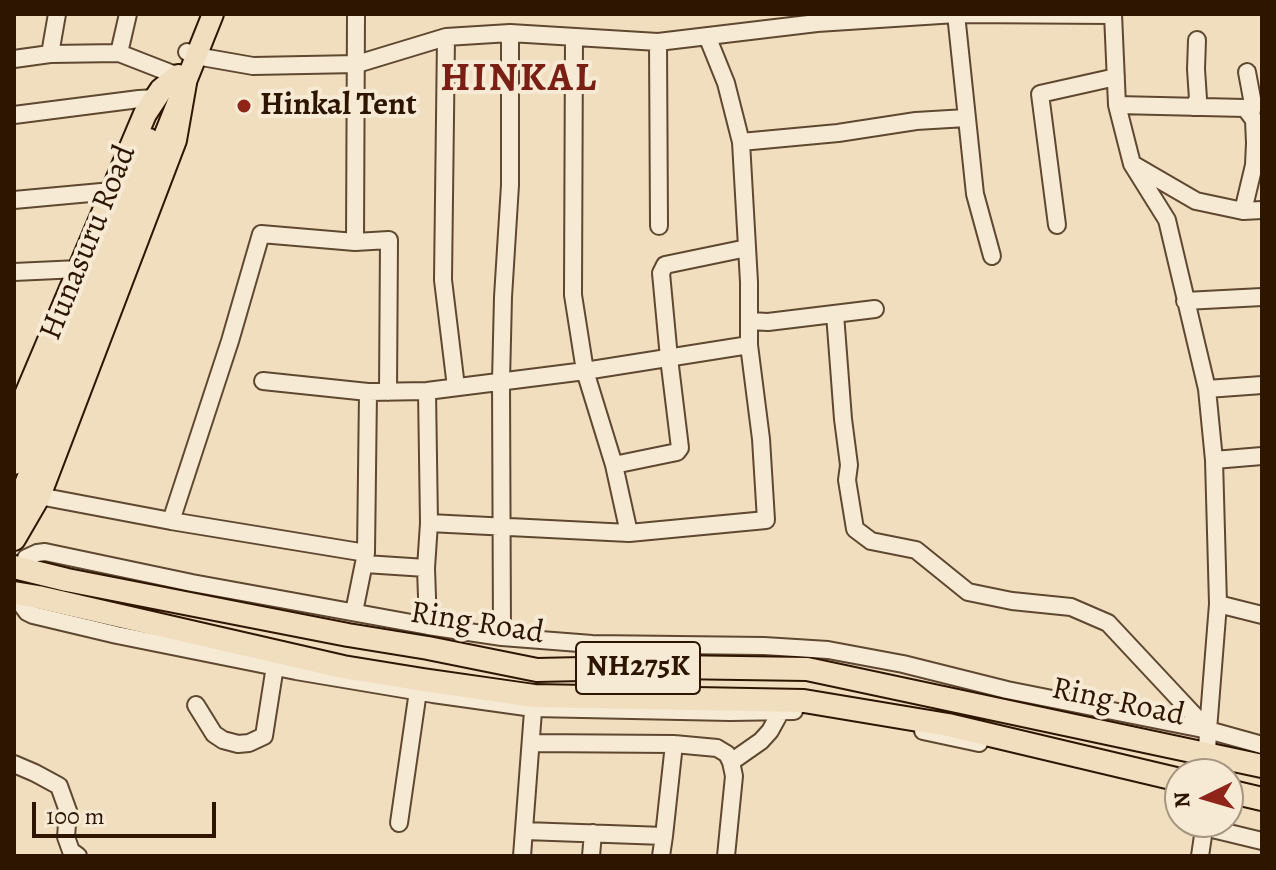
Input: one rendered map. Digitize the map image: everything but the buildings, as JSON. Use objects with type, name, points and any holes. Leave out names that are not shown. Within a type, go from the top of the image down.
[{"type":"highway","points":[[14,423],[22,386],[79,269],[145,114],[170,87]]},
{"type":"highway","points":[[23,554],[39,496],[175,140],[170,87]]},
{"type":"highway","name":"Ring Road","points":[[23,554],[317,629],[537,670],[672,667],[807,669],[1262,766]]},
{"type":"highway","name":"Ring Road","points":[[21,598],[173,628],[343,667],[533,702],[804,701],[948,725],[1164,776]]},
{"type":"main road","points":[[192,54],[203,14]]},
{"type":"main road","points":[[158,133],[170,87],[213,14]]},
{"type":"main road","name":"Hunasuru Road","points":[[14,464],[129,184],[158,133]]},
{"type":"main road","name":"Hunasuru Road","points":[[14,506],[158,133]]},
{"type":"street","points":[[50,54],[57,14]]},
{"type":"street","points":[[119,53],[128,14]]},
{"type":"street","points":[[355,242],[356,14]]},
{"type":"street","points":[[957,14],[975,194],[992,256]]},
{"type":"street","points":[[192,54],[253,66],[357,64],[446,37],[510,33],[658,42],[817,18],[1113,14],[1117,105],[1132,164],[1167,220],[1207,389],[1214,460],[1218,604],[1207,754]]},
{"type":"street","points":[[502,637],[501,381],[510,185],[510,33]]},
{"type":"street","points":[[429,523],[629,533],[766,520],[761,439],[749,345],[741,142],[726,83],[707,36]]},
{"type":"street","points":[[446,37],[443,280],[456,387]]},
{"type":"street","points":[[574,37],[573,295],[585,371],[614,465],[629,533]]},
{"type":"street","points":[[1193,107],[1198,99],[1197,40]]},
{"type":"street","points":[[658,42],[659,226]]},
{"type":"street","points":[[14,59],[50,54],[119,53],[170,87]]},
{"type":"street","points":[[1247,72],[1253,104],[1251,116]]},
{"type":"street","points":[[1057,225],[1040,94],[1116,77]]},
{"type":"street","points":[[14,115],[139,99],[170,87]]},
{"type":"street","points":[[1117,105],[1245,108],[1254,120],[1254,165],[1243,211]]},
{"type":"street","points":[[741,142],[966,118]]},
{"type":"street","points":[[1132,164],[1196,201],[1243,211],[1262,210]]},
{"type":"street","points":[[14,200],[112,191]]},
{"type":"street","points":[[171,521],[230,341],[261,234],[355,242],[389,240],[388,392]]},
{"type":"street","points":[[614,465],[677,452],[680,448],[661,273],[665,265],[747,248]]},
{"type":"street","points":[[14,272],[79,269]]},
{"type":"street","points":[[1185,301],[1262,297]]},
{"type":"street","points":[[749,321],[768,322],[875,309]]},
{"type":"street","points":[[835,314],[849,465],[847,480],[855,529],[871,541],[916,550],[968,592],[1012,601],[1071,607],[1108,623],[1208,730]]},
{"type":"street","points":[[263,381],[368,392],[427,391],[585,371],[749,345]]},
{"type":"street","points":[[1207,389],[1262,385]]},
{"type":"street","points":[[427,391],[428,626]]},
{"type":"street","points":[[354,612],[365,559],[368,392]]},
{"type":"street","points":[[1214,460],[1262,456]]},
{"type":"street","points":[[39,496],[426,568]]},
{"type":"street","points":[[23,554],[45,552],[192,583],[502,637],[592,644],[828,650],[1208,730],[1262,745]]},
{"type":"street","points":[[21,598],[27,612],[33,615],[275,666],[418,691],[533,702],[730,712],[802,711],[922,731],[1164,784]]},
{"type":"street","points":[[1218,604],[1262,615]]},
{"type":"street","points":[[125,636],[173,628]]},
{"type":"street","points":[[196,705],[214,734],[223,740],[249,743],[264,736],[275,666]]},
{"type":"street","points":[[399,823],[418,691]]},
{"type":"street","points":[[522,856],[533,702]]},
{"type":"street","points":[[731,762],[761,741],[781,711]]},
{"type":"street","points":[[531,743],[674,744],[717,748],[727,754],[734,776],[726,856]]},
{"type":"street","points":[[661,856],[674,744]]},
{"type":"street","points":[[14,764],[59,786],[68,811],[66,837],[71,851],[78,856]]},
{"type":"street","points":[[525,831],[664,836]]},
{"type":"street","points":[[591,856],[593,833]]},
{"type":"place","name":"Hinkal Tent","points":[[244,106]]},
{"type":"district","name":"HINKAL","points":[[519,80]]}]
